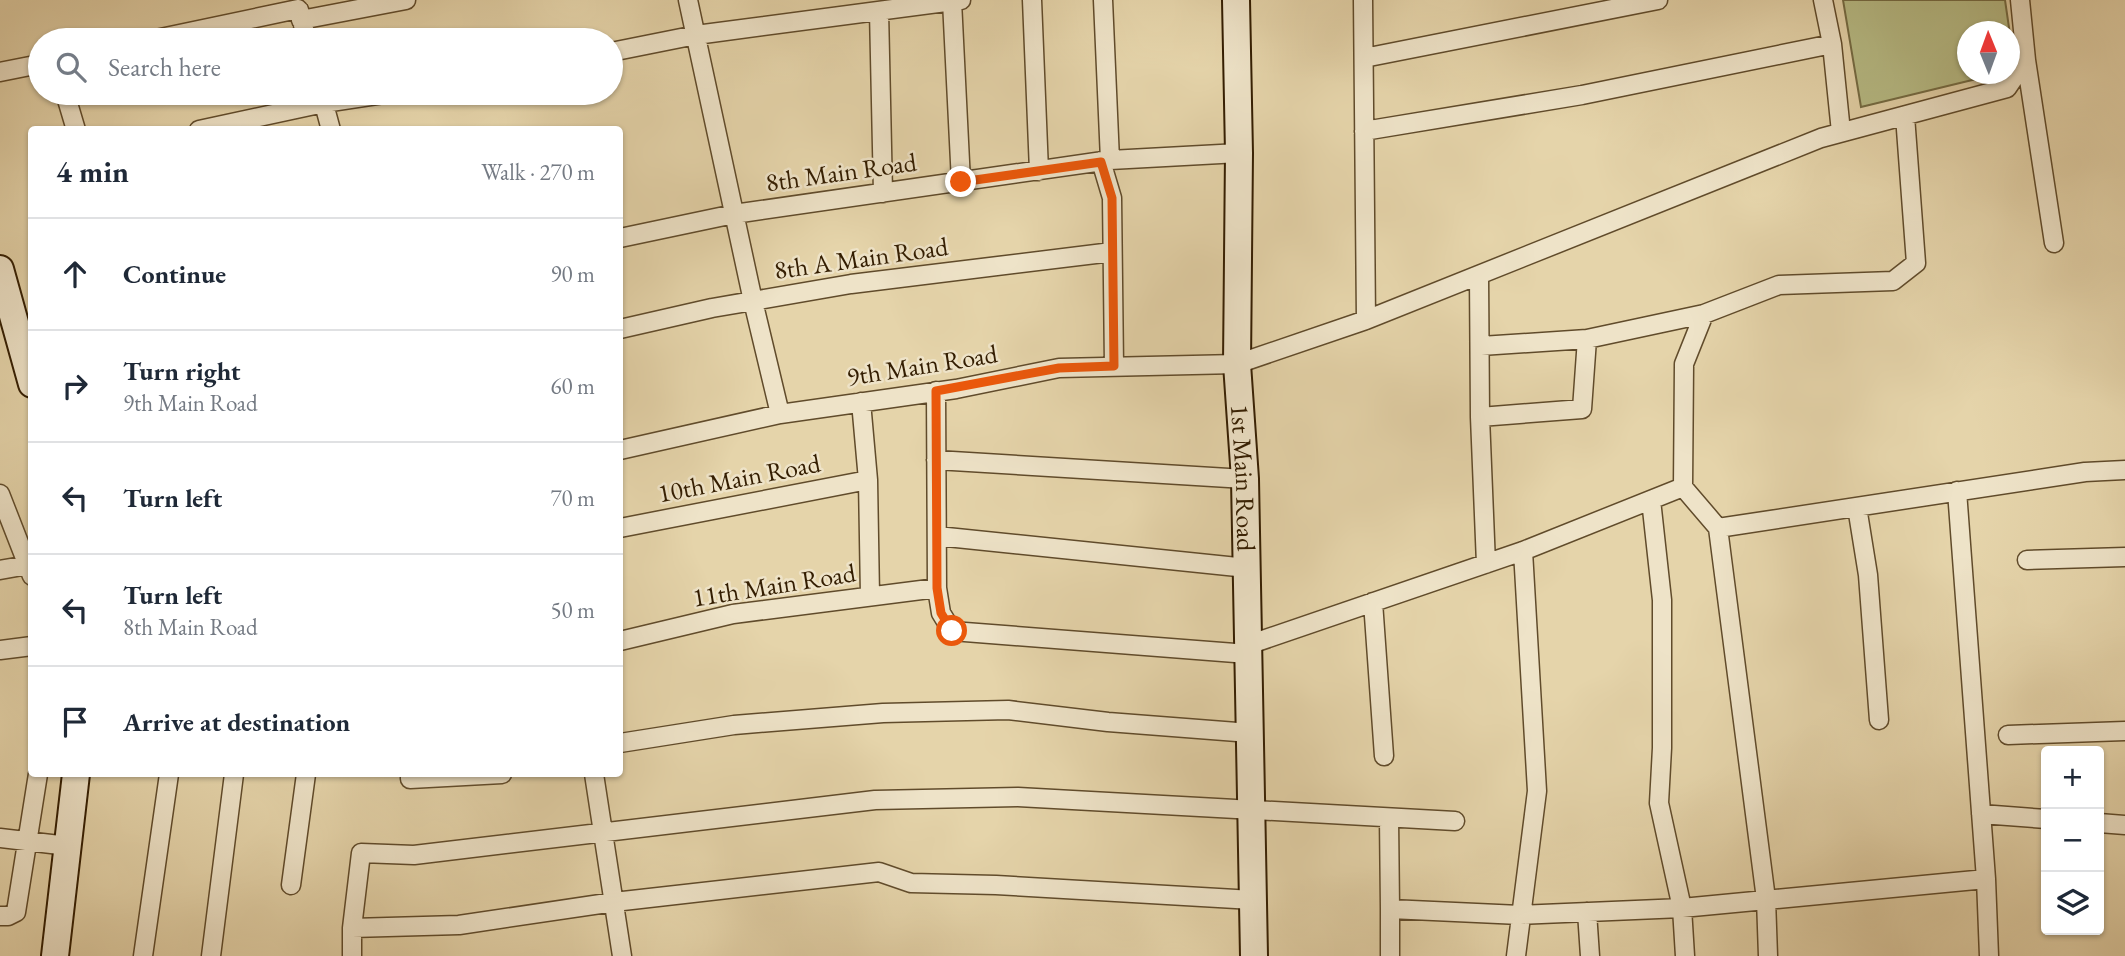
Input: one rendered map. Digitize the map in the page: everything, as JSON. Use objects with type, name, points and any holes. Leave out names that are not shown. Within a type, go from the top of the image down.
[{"type":"street","points":[[210,28],[298,10],[407,0]]},
{"type":"street","points":[[688,0],[780,414]]},
{"type":"street","points":[[1032,0],[1039,171]]},
{"type":"street","points":[[1103,0],[1105,161],[1112,198],[1114,366]]},
{"type":"street","name":"1st Main Road","points":[[1236,0],[1239,153],[1237,364],[1245,480],[1254,956]]},
{"type":"street","points":[[1363,0],[1366,320]]},
{"type":"street","points":[[1364,58],[1658,0]]},
{"type":"street","points":[[1823,0],[1832,44],[1841,132]]},
{"type":"street","points":[[2020,0],[2026,60],[2054,243]]},
{"type":"street","points":[[623,50],[695,35],[957,1],[961,182]]},
{"type":"street","points":[[298,10],[303,28]]},
{"type":"street","points":[[879,11],[883,193]]},
{"type":"street","points":[[1364,131],[1582,95],[1832,44]]},
{"type":"street","name":"9th Main Road","points":[[623,449],[780,414],[936,391],[1059,368],[1237,364],[1366,320],[1841,132],[2007,88],[2026,60]]},
{"type":"street","points":[[0,72],[28,66]]},
{"type":"street","points":[[69,105],[75,126]]},
{"type":"street","points":[[248,124],[303,105]]},
{"type":"street","points":[[325,105],[330,126]]},
{"type":"street","points":[[1481,346],[1587,339],[1704,314],[1779,285],[1893,281],[1916,263],[1905,116]]},
{"type":"street","name":"8th Main Road","points":[[623,237],[734,214],[1105,161],[1239,153]]},
{"type":"street","name":"8th A Main Road","points":[[623,327],[851,284],[1112,252]]},
{"type":"street","points":[[0,269],[6,318],[28,365]]},
{"type":"street","points":[[1479,275],[1480,417],[1486,564]]},
{"type":"street","points":[[1704,314],[1684,363],[1683,487],[1718,528],[1766,899],[1768,956]]},
{"type":"street","points":[[1480,417],[1582,410],[1587,339]]},
{"type":"street","points":[[936,391],[937,588],[941,613],[952,631],[1248,649],[1522,551],[1683,487]]},
{"type":"street","points":[[862,402],[868,480],[870,596]]},
{"type":"street","points":[[936,460],[1245,480]]},
{"type":"street","points":[[1718,528],[2085,472],[2125,470]]},
{"type":"street","name":"10th Main Road","points":[[623,527],[868,480]]},
{"type":"street","points":[[1957,491],[1986,879],[1989,956]]},
{"type":"street","points":[[0,494],[28,565]]},
{"type":"street","points":[[1651,500],[1662,600],[1662,748],[1659,803],[1682,908],[1685,956]]},
{"type":"street","points":[[1857,507],[1868,575],[1880,720]]},
{"type":"street","points":[[937,536],[1247,568]]},
{"type":"street","points":[[1516,956],[1537,791],[1522,551]]},
{"type":"street","points":[[2026,560],[2125,557]]},
{"type":"street","points":[[0,570],[28,570]]},
{"type":"street","name":"11th Main Road","points":[[623,640],[733,614],[937,588]]},
{"type":"street","points":[[1373,603],[1384,756]]},
{"type":"street","points":[[0,650],[28,646]]},
{"type":"street","points":[[623,743],[748,724],[883,713],[994,710],[1108,723],[1250,733]]},
{"type":"street","points":[[2008,736],[2125,731]]},
{"type":"street","points":[[0,916],[16,912],[36,777]]},
{"type":"street","points":[[55,956],[76,777]]},
{"type":"street","points":[[143,956],[169,777]]},
{"type":"street","points":[[211,956],[233,777]]},
{"type":"street","points":[[290,885],[306,777]]},
{"type":"street","points":[[410,777],[447,777]]},
{"type":"street","points":[[594,777],[622,956]]},
{"type":"street","points":[[352,956],[352,928],[361,853],[414,855],[875,800],[1018,797],[1455,821]]},
{"type":"street","points":[[1981,814],[2041,819]]},
{"type":"street","points":[[1389,818],[1390,956]]},
{"type":"street","points":[[2104,823],[2125,825]]},
{"type":"street","points":[[0,838],[68,846]]},
{"type":"street","points":[[352,928],[459,925],[614,902],[879,872],[911,883],[1253,900]]},
{"type":"street","points":[[1390,909],[1520,915],[1682,908],[1986,879]]},
{"type":"street","points":[[1587,912],[1590,956]]},
{"type":"green space","points":[[1843,0],[2005,0],[2008,21],[1957,21],[1957,84],[1861,107]]},
{"type":"route","points":[[952,631],[941,613],[937,588],[936,391],[1059,368],[1114,366],[1112,198],[1101,162],[961,182]]}]
